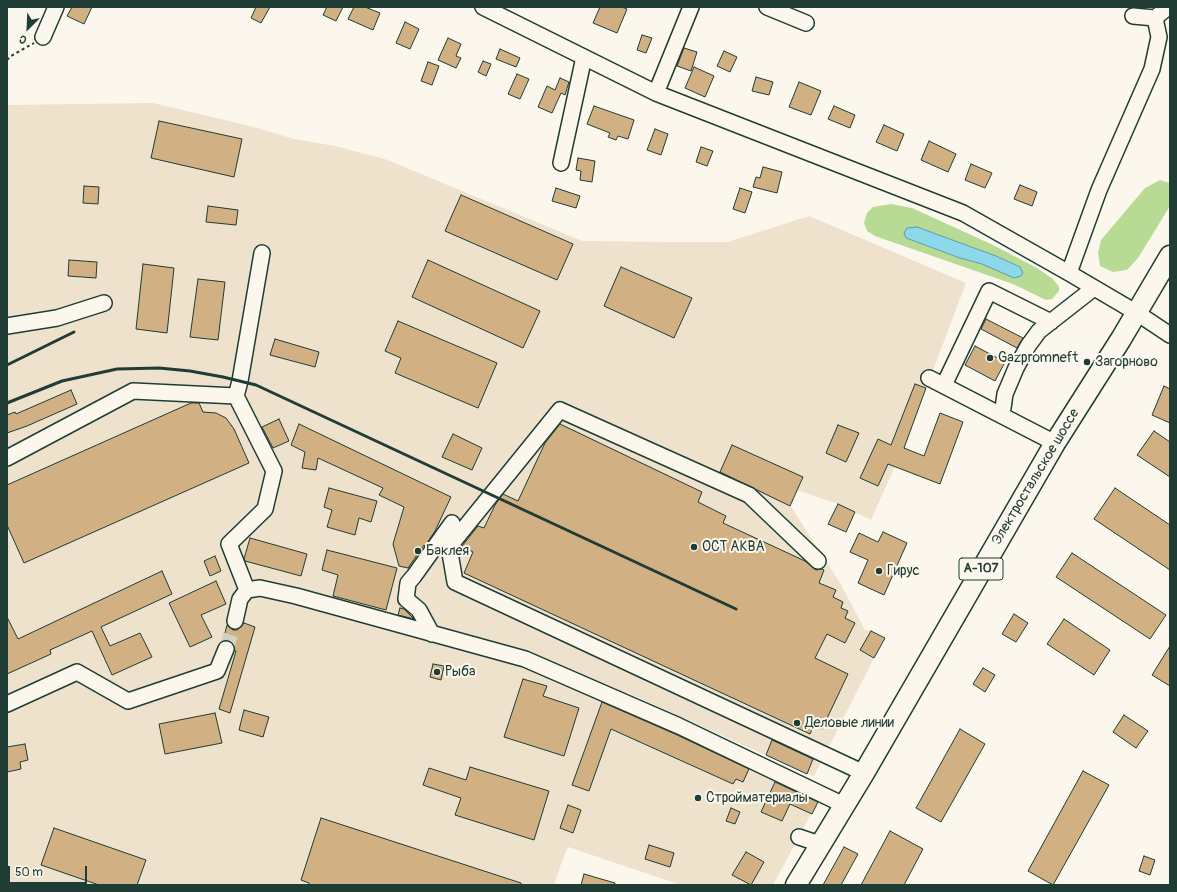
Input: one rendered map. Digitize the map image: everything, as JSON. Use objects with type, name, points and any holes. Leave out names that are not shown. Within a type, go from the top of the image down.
[{"type":"main road","name":"Электростальское шоссе","points":[[796,885],[864,773],[1055,443],[1137,314],[1170,256]]},
{"type":"street","points":[[43,37],[56,7]]},
{"type":"street","points":[[483,7],[656,93],[963,213],[1069,273],[1170,335]]},
{"type":"street","points":[[656,93],[690,7]]},
{"type":"street","points":[[767,7],[806,22]]},
{"type":"street","points":[[1133,16],[1155,18],[1168,7]]},
{"type":"street","points":[[1069,273],[1099,190],[1152,69],[1160,37],[1155,18]]},
{"type":"street","points":[[561,163],[584,57]]},
{"type":"street","points":[[247,590],[230,544],[264,509],[274,471],[236,396],[240,381],[262,253]]},
{"type":"street","points":[[1002,415],[1005,394],[1016,368],[1028,346],[1039,331],[1094,288]]},
{"type":"street","points":[[944,385],[989,291],[1051,322]]},
{"type":"street","points":[[7,326],[57,318],[104,303]]},
{"type":"street","points":[[929,378],[1055,443]]},
{"type":"street","points":[[7,458],[132,391],[236,396]]},
{"type":"street","points":[[818,561],[749,495],[560,410],[449,547],[455,582],[864,773]]},
{"type":"street","points":[[432,634],[419,610],[406,599],[408,583],[452,523]]},
{"type":"street","points":[[235,621],[240,599],[247,590],[260,588],[288,594],[525,659],[679,726],[844,805]]},
{"type":"street","points":[[7,704],[77,672],[128,701],[217,671],[226,649]]},
{"type":"street","points":[[799,837],[820,844]]},
{"type":"path","points":[[7,60],[17,52],[39,41],[43,37]]},
{"type":"shaded area","points":[[153,103],[254,127],[294,139],[335,146],[385,159],[582,241],[728,242],[809,216],[966,283],[907,439],[871,520],[838,504],[797,490],[790,505],[840,583],[865,630],[871,631],[860,650],[874,658],[814,776],[626,692],[619,708],[818,801],[773,885],[681,885],[568,847],[554,885],[7,885],[7,105]]},
{"type":"green space","points":[[1160,180],[1170,183],[1170,206],[1138,258],[1127,270],[1113,272],[1100,266],[1098,253],[1101,240],[1145,188]]},
{"type":"green space","points":[[891,204],[912,208],[993,245],[1037,268],[1053,279],[1059,287],[1059,291],[1052,299],[1046,300],[1013,284],[875,236],[867,231],[864,223],[867,213],[873,207]],"holes":[[[917,227],[996,256],[1020,267],[982,264],[960,258],[906,238]]]},
{"type":"water","points":[[917,227],[996,256],[1020,267],[1023,273],[1021,276],[1014,278],[982,264],[960,258],[906,238],[904,233],[907,228]]},
{"type":"building","points":[[72,7],[92,7],[84,24],[67,16]]},
{"type":"building","points":[[256,7],[270,7],[261,23],[251,18]]},
{"type":"building","points":[[327,7],[343,7],[336,21],[323,15]]},
{"type":"building","points":[[354,7],[365,7],[380,13],[373,30],[348,19]]},
{"type":"building","points":[[600,7],[622,7],[627,9],[617,33],[593,23]]},
{"type":"building","points":[[405,22],[419,29],[410,49],[396,43]]},
{"type":"building","points":[[642,35],[652,38],[646,53],[637,50]]},
{"type":"building","points":[[448,38],[461,44],[456,56],[461,58],[456,68],[438,60]]},
{"type":"building","points":[[684,48],[697,52],[691,71],[677,66]]},
{"type":"building","points":[[500,49],[520,58],[516,67],[496,59]]},
{"type":"building","points":[[724,51],[737,57],[730,72],[717,66]]},
{"type":"building","points":[[483,61],[491,64],[486,76],[478,72]]},
{"type":"building","points":[[428,62],[439,66],[432,85],[421,81]]},
{"type":"building","points":[[694,67],[714,76],[705,97],[685,88]]},
{"type":"building","points":[[517,74],[529,79],[520,99],[508,94]]},
{"type":"building","points":[[756,77],[773,82],[769,95],[752,91]]},
{"type":"building","points":[[560,78],[569,82],[565,95],[561,93],[552,113],[538,107],[547,86],[555,90]]},
{"type":"building","points":[[799,82],[821,91],[811,115],[789,107]]},
{"type":"building","points":[[594,106],[634,120],[628,139],[618,136],[616,140],[608,137],[610,133],[587,124]]},
{"type":"building","points":[[834,106],[855,115],[850,128],[828,119]]},
{"type":"building","points":[[159,121],[242,139],[234,177],[151,158]]},
{"type":"building","points":[[884,125],[904,134],[897,151],[876,142]]},
{"type":"building","points":[[655,129],[668,134],[661,155],[647,150]]},
{"type":"building","points":[[929,141],[956,154],[948,172],[921,160]]},
{"type":"building","points":[[701,147],[713,151],[707,166],[696,162]]},
{"type":"building","points":[[578,158],[595,161],[592,182],[580,180],[581,171],[576,170]]},
{"type":"building","points":[[971,164],[992,173],[985,188],[965,180]]},
{"type":"building","points":[[763,167],[782,172],[777,193],[753,187],[756,177],[760,178]]},
{"type":"building","points":[[1020,185],[1037,192],[1032,206],[1014,199]]},
{"type":"building","points":[[84,186],[99,187],[98,204],[83,203]]},
{"type":"building","points":[[556,188],[580,196],[576,208],[552,201]]},
{"type":"building","points":[[740,188],[752,192],[745,213],[733,209]]},
{"type":"building","points":[[461,195],[573,244],[557,280],[445,231]]},
{"type":"building","points":[[208,206],[238,210],[236,225],[206,222]]},
{"type":"building","points":[[69,260],[97,262],[96,278],[68,276]]},
{"type":"building","points":[[428,260],[540,311],[523,348],[412,297]]},
{"type":"building","points":[[143,264],[174,268],[167,333],[136,329]]},
{"type":"building","points":[[621,267],[692,298],[674,338],[604,306]]},
{"type":"building","points":[[198,279],[225,282],[218,340],[190,337]]},
{"type":"building","points":[[986,319],[1023,338],[1017,348],[981,329]]},
{"type":"building","points":[[398,321],[497,363],[478,408],[395,373],[401,358],[385,351]]},
{"type":"building","points":[[275,339],[319,352],[315,367],[270,355]]},
{"type":"building","points":[[975,346],[1005,362],[995,381],[965,365]]},
{"type":"building","points":[[915,384],[926,388],[904,448],[924,456],[940,413],[963,422],[940,484],[888,464],[878,486],[860,478],[878,439],[891,445]]},
{"type":"building","points":[[1164,386],[1170,389],[1170,423],[1152,415]]},
{"type":"building","points":[[71,390],[77,404],[7,433],[7,415],[15,412],[16,414]]},
{"type":"building","points":[[191,403],[199,403],[203,412],[216,413],[226,418],[234,429],[249,463],[24,563],[7,525],[7,485]]},
{"type":"building","points":[[279,419],[289,441],[273,448],[262,427]]},
{"type":"building","points":[[299,424],[451,497],[435,531],[408,568],[399,566],[393,544],[404,507],[379,495],[383,488],[318,458],[316,470],[302,468],[305,452],[291,445]]},
{"type":"building","points":[[560,424],[702,492],[698,502],[726,516],[723,523],[805,561],[816,570],[824,570],[819,583],[836,590],[833,597],[843,602],[841,608],[848,611],[845,618],[855,623],[845,643],[827,634],[815,658],[848,674],[822,729],[814,725],[810,734],[464,573],[473,552],[462,546],[478,526],[484,528],[495,505],[503,494],[518,501],[545,443]]},
{"type":"building","points":[[838,425],[859,433],[846,462],[826,453]]},
{"type":"building","points":[[1154,431],[1170,442],[1170,477],[1137,455]]},
{"type":"building","points":[[453,434],[482,448],[472,470],[442,457]]},
{"type":"building","points":[[732,445],[803,477],[790,506],[720,472]]},
{"type":"building","points":[[329,488],[377,501],[371,522],[359,518],[355,535],[327,527],[332,510],[324,507]]},
{"type":"building","points":[[1115,488],[1170,525],[1170,570],[1094,519]]},
{"type":"building","points":[[838,504],[855,512],[846,532],[828,524]]},
{"type":"building","name":"Гирус","points":[[883,532],[907,543],[884,595],[858,583],[868,560],[850,552],[859,533],[878,542]]},
{"type":"building","points":[[250,538],[307,554],[301,576],[245,561],[244,559]]},
{"type":"building","points":[[327,550],[397,568],[386,610],[333,596],[338,575],[322,570]]},
{"type":"building","points":[[1072,553],[1166,615],[1150,639],[1056,577]]},
{"type":"building","points":[[215,556],[221,571],[210,576],[204,561]]},
{"type":"building","points":[[162,571],[172,594],[101,627],[110,646],[140,633],[152,657],[112,675],[92,631],[50,650],[51,654],[7,674],[7,617],[18,639]]},
{"type":"building","points":[[216,581],[226,604],[201,615],[212,637],[190,647],[169,603]]},
{"type":"building","points":[[400,608],[404,609],[414,619],[398,615]]},
{"type":"building","points":[[1014,614],[1028,623],[1016,642],[1002,634]]},
{"type":"building","points":[[1064,619],[1110,650],[1094,675],[1047,644]]},
{"type":"building","points":[[244,623],[255,627],[230,713],[219,709],[236,651],[230,641],[223,641],[227,625],[233,630],[237,630]]},
{"type":"building","points":[[871,631],[885,638],[874,658],[860,650]]},
{"type":"building","points":[[1170,646],[1170,686],[1152,675]]},
{"type":"building","points":[[433,664],[444,666],[441,680],[430,677]]},
{"type":"building","points":[[983,668],[995,675],[985,692],[973,684]]},
{"type":"building","points":[[523,679],[547,686],[543,696],[579,708],[564,756],[504,737]]},
{"type":"building","points":[[602,702],[749,769],[743,782],[736,779],[733,784],[611,729],[589,791],[572,785]]},
{"type":"building","points":[[244,710],[269,717],[263,737],[239,730]]},
{"type":"building","points":[[215,713],[222,743],[165,754],[159,724]]},
{"type":"building","points":[[1124,715],[1148,731],[1136,748],[1113,732]]},
{"type":"building","points":[[960,729],[985,744],[941,822],[916,808]]},
{"type":"building","points":[[772,740],[813,759],[807,774],[766,755]]},
{"type":"building","points":[[25,744],[28,760],[20,762],[21,769],[7,772],[7,747]]},
{"type":"building","points":[[470,767],[549,791],[534,840],[455,815],[461,798],[423,785],[429,768],[466,780]]},
{"type":"building","points":[[1083,771],[1109,785],[1053,885],[1028,871]]},
{"type":"building","points":[[775,782],[818,802],[812,814],[790,804],[782,821],[761,812]]},
{"type":"building","points":[[568,805],[581,810],[573,833],[560,828]]},
{"type":"building","points":[[731,808],[740,812],[735,824],[726,821]]},
{"type":"building","points":[[321,818],[521,883],[521,885],[309,885],[309,883],[301,880]]},
{"type":"building","points":[[54,828],[146,860],[137,885],[99,885],[41,865]]},
{"type":"building","points":[[890,831],[923,849],[904,885],[861,885]]},
{"type":"building","points":[[649,845],[674,853],[670,867],[645,859]]},
{"type":"building","points":[[844,847],[858,854],[841,885],[823,885]]},
{"type":"building","points":[[746,852],[764,862],[751,885],[732,875]]},
{"type":"building","points":[[1144,856],[1155,860],[1150,875],[1139,871]]},
{"type":"building","points":[[584,874],[615,883],[614,885],[581,885]]},
{"type":"tunnel","points":[[226,649],[235,621]]},
{"type":"railway","points":[[7,365],[74,332]]},
{"type":"railway","points":[[7,403],[62,381],[117,369],[159,368],[190,371],[256,385],[736,609]]},
{"type":"place","name":"Gazpromneft","points":[[990,358]]},
{"type":"place","name":"Загорново","points":[[1087,362]]},
{"type":"place","name":"ОСТ АКВА","points":[[694,547]]},
{"type":"place","name":"Баклея","points":[[418,551]]},
{"type":"place","name":"Гирус","points":[[879,571]]},
{"type":"place","name":"Рыба","points":[[437,672]]},
{"type":"place","name":"Деловые линии","points":[[797,723]]},
{"type":"place","name":"Стройматериалы","points":[[698,798]]}]
